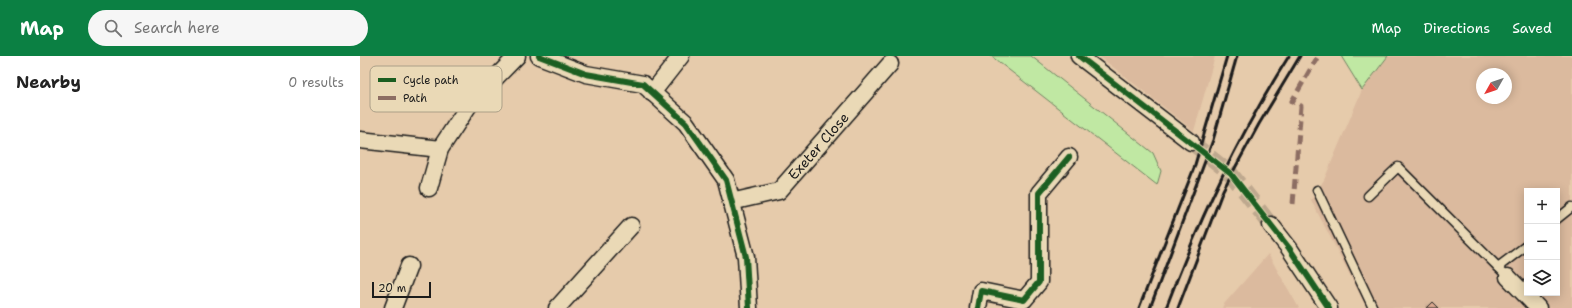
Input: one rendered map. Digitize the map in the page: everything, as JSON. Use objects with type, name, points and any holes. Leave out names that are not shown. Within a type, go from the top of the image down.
[{"type":"street","points":[[502,71],[517,56]]},
{"type":"street","points":[[539,56],[586,74],[643,84],[686,123],[726,180],[746,257],[749,308]]},
{"type":"street","points":[[652,93],[681,56]]},
{"type":"street","points":[[1079,56],[1191,142]]},
{"type":"street","name":"Exeter Close","points":[[731,202],[779,191],[890,64]]},
{"type":"street","points":[[429,188],[440,149],[464,112]]},
{"type":"street","points":[[360,140],[440,149]]},
{"type":"street","points":[[978,308],[981,291],[1024,300],[1039,282],[1039,193],[1069,157]]},
{"type":"street","points":[[1271,224],[1329,308]]},
{"type":"street","points":[[557,308],[631,226]]},
{"type":"street","points":[[393,308],[410,266]]},
{"type":"street","points":[[1503,272],[1538,308]]},
{"type":"lane","points":[[1368,196],[1398,167],[1503,272],[1524,248]]},
{"type":"lane","points":[[1317,190],[1373,308]]},
{"type":"lane","points":[[1560,217],[1572,207]]},
{"type":"shaded area","points":[[1099,56],[1215,56],[1194,131]]},
{"type":"shaded area","points":[[1388,56],[1572,56],[1572,308],[1367,308],[1311,200],[1324,180],[1362,90]]},
{"type":"shaded area","points":[[1268,254],[1299,308],[1222,308],[1224,304]]},
{"type":"green space","points":[[991,56],[1031,56],[1153,153],[1161,171],[1157,185]]},
{"type":"green space","points":[[1341,56],[1388,56],[1362,90]]},
{"type":"building","points":[[1433,302],[1439,308],[1427,308]]},
{"type":"tunnel","points":[[1191,142],[1231,174],[1271,225]]},
{"type":"railway","points":[[1139,308],[1194,168],[1227,56]]},
{"type":"railway","points":[[1150,308],[1213,140],[1237,56]]},
{"type":"railway","points":[[1166,308],[1192,242],[1236,148],[1289,56]]},
{"type":"railway","points":[[1178,308],[1223,190],[1259,124],[1300,56]]},
{"type":"marked path","points":[[1293,204],[1301,106],[1292,101],[1317,58]]},
{"type":"cycle path","points":[[539,56],[586,74],[643,84],[686,123],[726,180],[746,257],[749,308]]},
{"type":"cycle path","points":[[1079,56],[1231,174],[1289,248],[1329,308]]},
{"type":"cycle path","points":[[978,308],[981,291],[1024,300],[1039,282],[1039,193],[1069,157]]}]
